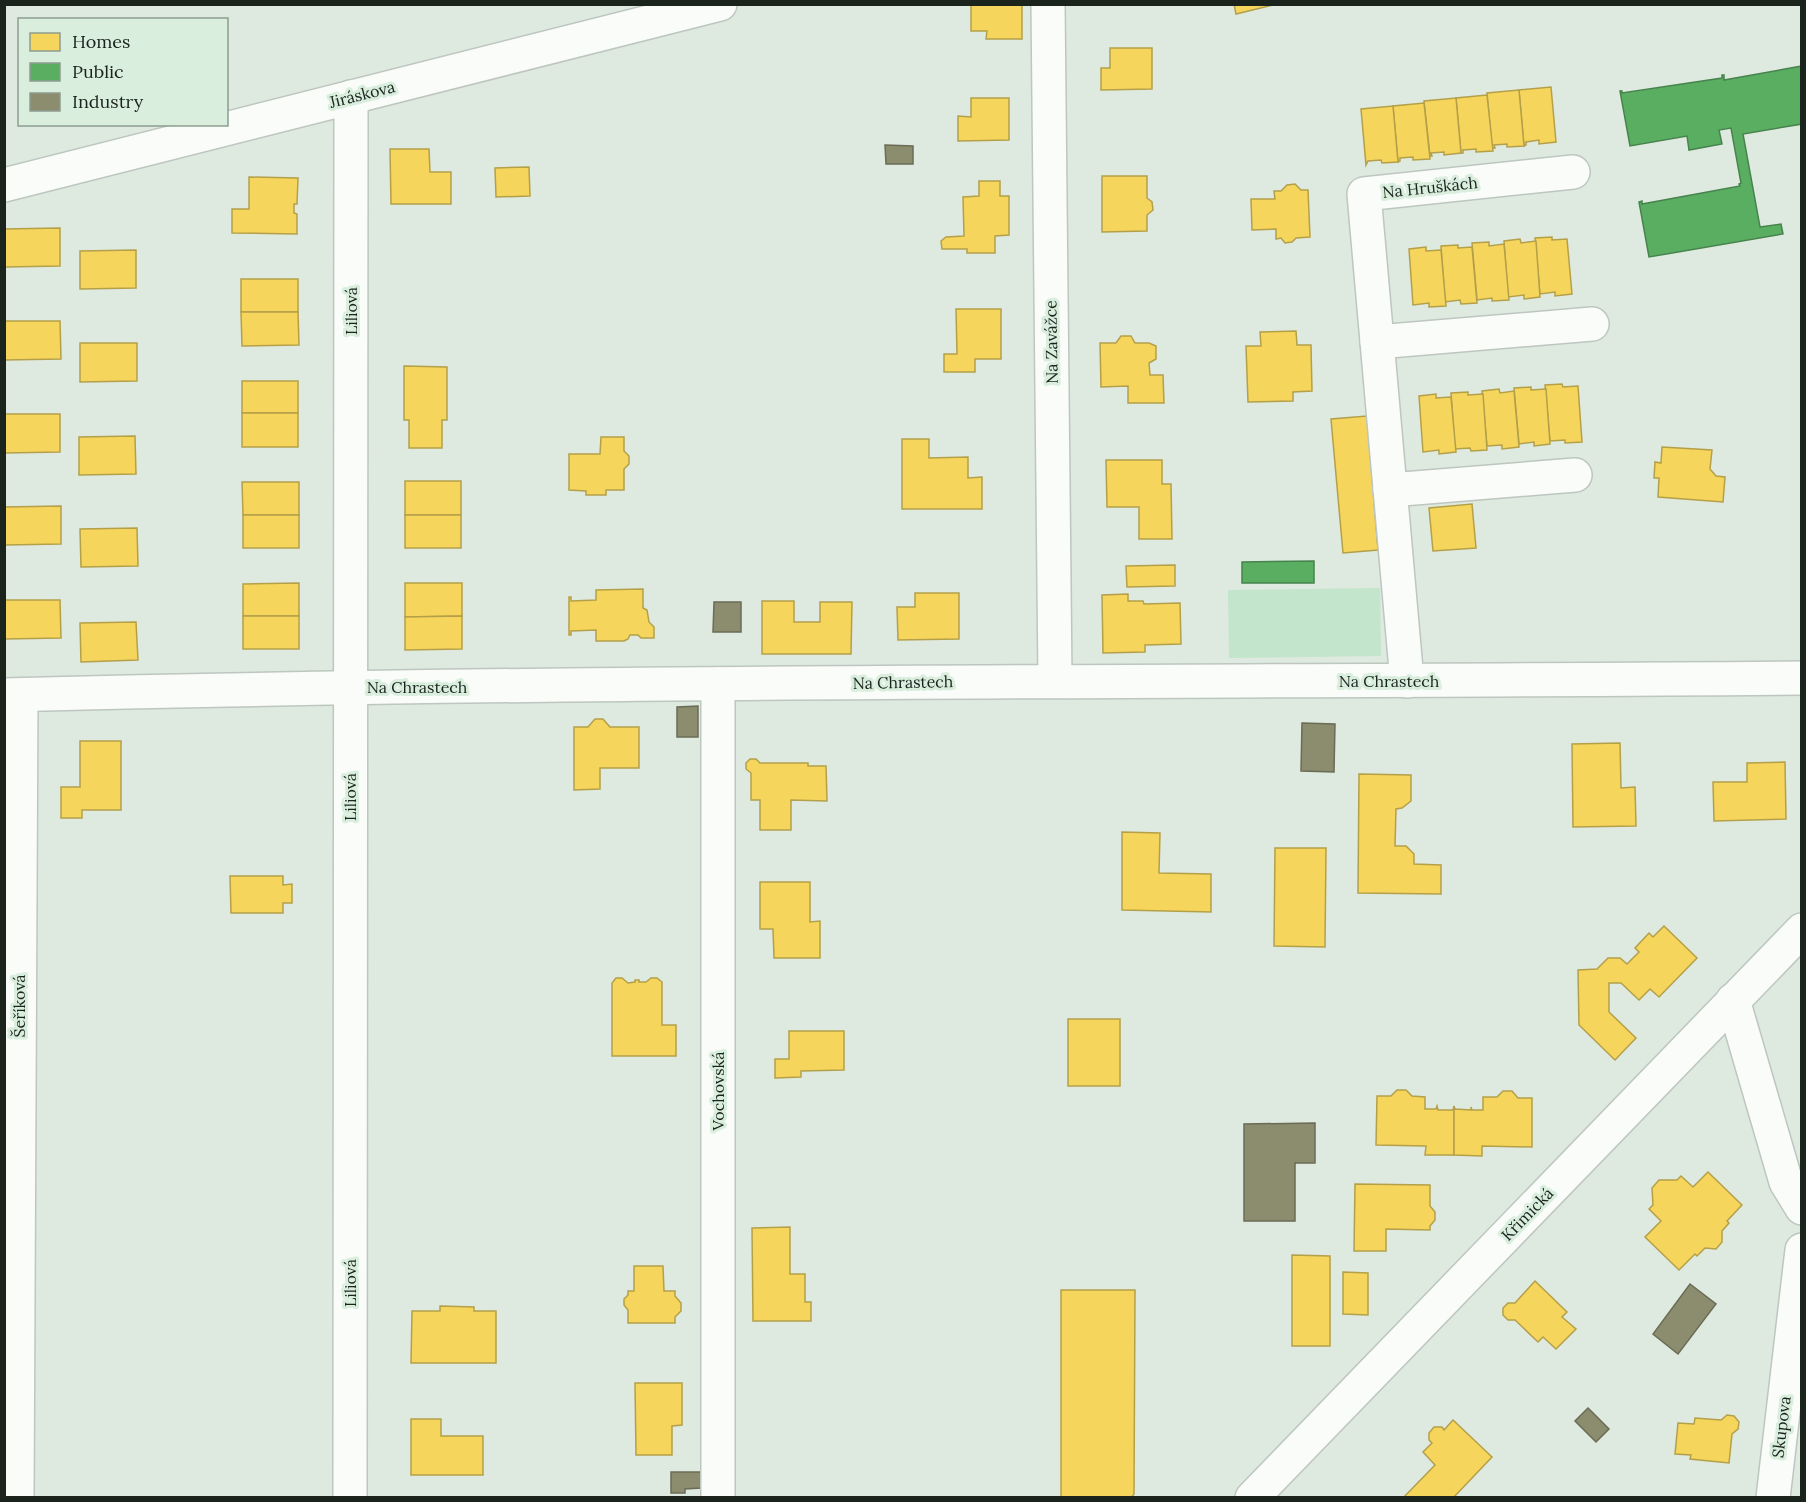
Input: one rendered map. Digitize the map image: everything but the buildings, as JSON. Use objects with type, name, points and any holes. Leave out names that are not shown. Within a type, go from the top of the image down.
[{"type":"street","name":"Jiráskova","points":[[4,185],[720,4]]},
{"type":"street","name":"Na Zavážce","points":[[1048,4],[1055,680]]},
{"type":"street","name":"Liliová","points":[[350,1497],[351,97]]},
{"type":"street","name":"Na Hruškách","points":[[1407,681],[1364,194],[1573,172]]},
{"type":"street","points":[[1377,342],[1592,324]]},
{"type":"street","points":[[1390,490],[1575,475]]},
{"type":"street","name":"Na Chrastech","points":[[13,695],[351,687],[1055,680],[1407,681],[1802,678]]},
{"type":"street","name":"Vochovská","points":[[718,684],[718,1497]]},
{"type":"street","name":"Šeříková","points":[[13,695],[16,1497]]},
{"type":"street","name":"Křimická","points":[[1252,1497],[1802,930]]},
{"type":"street","points":[[1733,1000],[1786,1182],[1802,1208]]},
{"type":"street","name":"Skupova","points":[[1773,1497],[1802,1250]]},
{"type":"green space","points":[[1380,588],[1381,656],[1229,658],[1228,590]]}]
